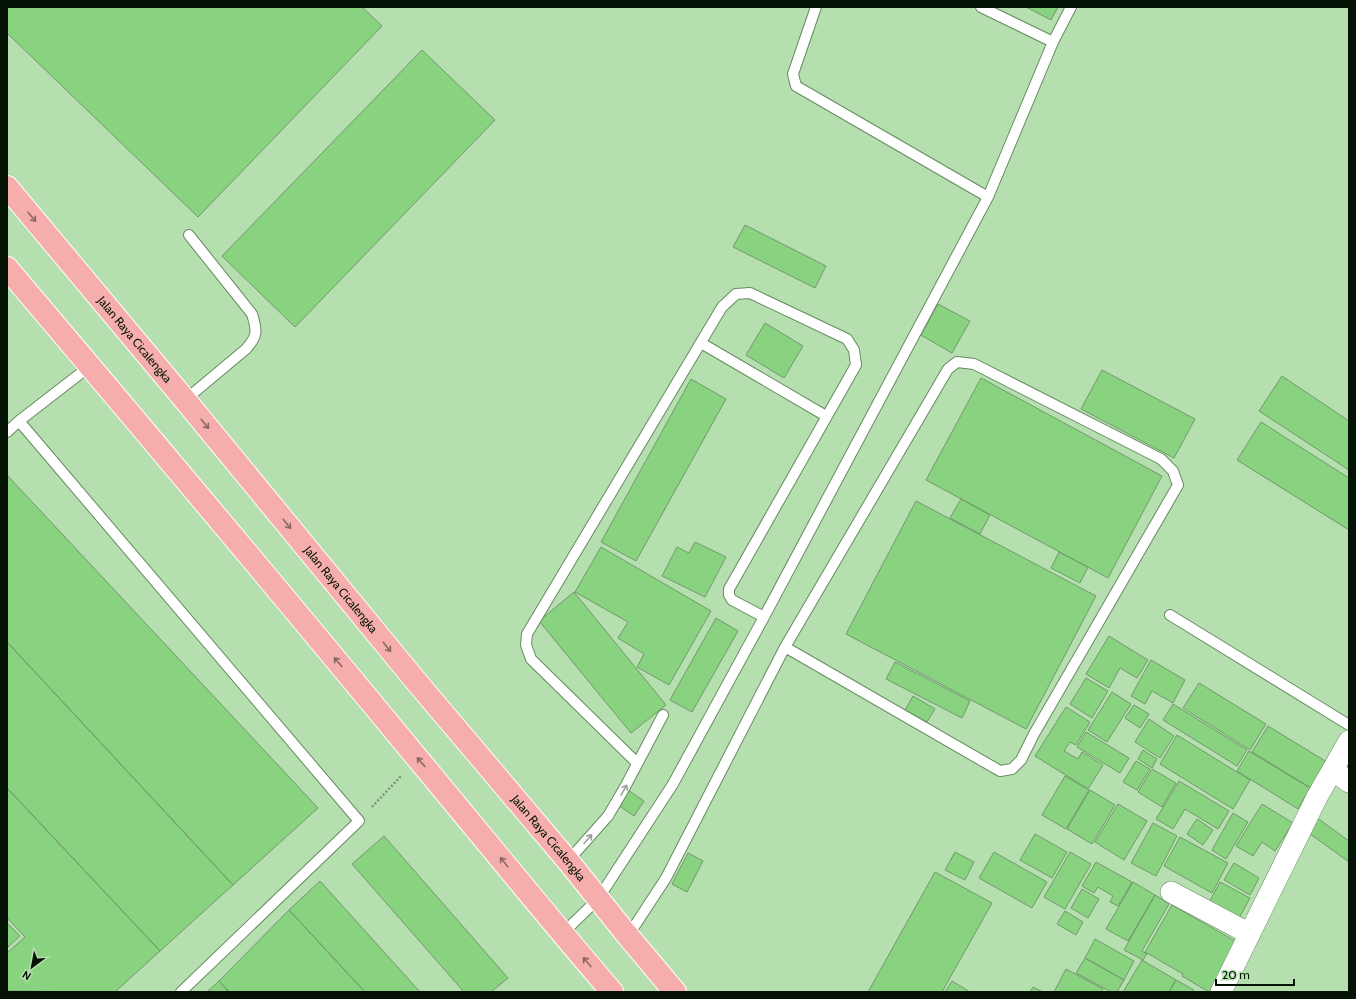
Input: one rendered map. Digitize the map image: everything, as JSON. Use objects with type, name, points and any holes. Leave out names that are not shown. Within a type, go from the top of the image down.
[{"type":"highway","name":"Jalan Raya Cicalengka","points":[[7,187],[185,400],[410,674],[568,861],[628,936],[676,992]]},
{"type":"highway","points":[[7,268],[612,992]]},
{"type":"street","points":[[1221,992],[1317,797],[1341,776],[1349,740]]},
{"type":"street","points":[[1171,892],[1250,934]]},
{"type":"lane","points":[[816,7],[793,74],[796,86],[988,197]]},
{"type":"lane","points":[[981,7],[1053,42]]},
{"type":"lane","points":[[562,934],[598,899],[673,784],[764,617],[988,197],[1053,42],[1071,7]]},
{"type":"lane","points":[[185,400],[246,349],[254,340],[256,328],[252,314],[188,235]]},
{"type":"lane","points":[[637,763],[531,659],[526,645],[527,634],[722,307],[736,294],[750,293],[847,339],[854,350],[856,364],[729,588],[729,595],[732,600],[764,617]]},
{"type":"lane","points":[[701,343],[826,416]]},
{"type":"lane","points":[[628,936],[666,878],[785,647],[948,369],[957,362],[974,364],[1161,459],[1173,471],[1178,485],[1020,760],[1012,770],[1000,771],[785,647]]},
{"type":"lane","points":[[7,432],[90,366]]},
{"type":"lane","points":[[19,421],[359,821],[181,992]]},
{"type":"lane","points":[[1170,615],[1349,725]]},
{"type":"lane","points":[[568,861],[608,816],[626,787],[663,715]]},
{"type":"path","points":[[359,821],[418,759]]},
{"type":"building","points":[[7,7],[362,7],[382,26],[198,217],[7,33]]},
{"type":"building","points":[[1026,7],[1058,7],[1051,20]]},
{"type":"building","points":[[422,50],[495,120],[295,327],[222,256]]},
{"type":"building","points":[[745,225],[826,266],[815,288],[733,247]]},
{"type":"building","points":[[938,304],[970,321],[952,353],[921,335]]},
{"type":"building","points":[[765,323],[803,346],[784,378],[746,355]]},
{"type":"building","points":[[1102,370],[1195,419],[1174,458],[1081,409]]},
{"type":"building","points":[[1282,376],[1349,421],[1349,470],[1259,411]]},
{"type":"building","points":[[981,378],[1162,476],[1108,578],[926,480]]},
{"type":"building","points":[[691,379],[726,399],[636,561],[601,542]]},
{"type":"building","points":[[1261,422],[1349,478],[1349,530],[1237,460]]},
{"type":"building","points":[[7,475],[318,808],[233,885],[7,642]]},
{"type":"building","points":[[961,499],[990,515],[980,534],[950,518]]},
{"type":"building","points":[[916,501],[1096,596],[1026,729],[846,634]]},
{"type":"building","points":[[695,542],[726,557],[705,597],[662,576],[677,547],[689,553]]},
{"type":"building","points":[[601,547],[711,611],[669,685],[637,667],[644,654],[618,638],[628,622],[575,592]]},
{"type":"building","points":[[1059,552],[1088,567],[1080,583],[1051,568]]},
{"type":"building","points":[[574,592],[666,705],[631,733],[539,621]]},
{"type":"building","points":[[716,618],[738,631],[692,712],[670,700]]},
{"type":"building","points":[[1109,636],[1148,660],[1137,678],[1120,668],[1109,688],[1086,674]]},
{"type":"building","points":[[7,642],[233,885],[160,951],[7,788]]},
{"type":"building","points":[[1151,660],[1185,680],[1173,703],[1152,691],[1145,704],[1131,696]]},
{"type":"building","points":[[895,662],[970,701],[962,718],[886,679]]},
{"type":"building","points":[[1086,678],[1108,691],[1092,718],[1070,704]]},
{"type":"building","points":[[1199,683],[1266,724],[1250,750],[1183,708]]},
{"type":"building","points":[[1112,692],[1131,704],[1107,742],[1088,730]]},
{"type":"building","points":[[913,696],[935,709],[927,722],[905,710]]},
{"type":"building","points":[[1173,704],[1247,750],[1237,766],[1163,720]]},
{"type":"building","points":[[1134,705],[1149,714],[1140,728],[1125,718]]},
{"type":"building","points":[[1066,707],[1090,722],[1076,745],[1070,742],[1064,751],[1078,759],[1082,752],[1103,765],[1088,789],[1035,756]]},
{"type":"building","points":[[1149,719],[1174,736],[1160,758],[1135,742]]},
{"type":"building","points":[[1268,726],[1327,762],[1311,788],[1252,752]]},
{"type":"building","points":[[1086,732],[1129,758],[1120,773],[1077,747]]},
{"type":"building","points":[[1177,735],[1250,780],[1233,809],[1160,764]]},
{"type":"building","points":[[1143,750],[1157,759],[1152,768],[1138,759]]},
{"type":"building","points":[[1249,751],[1310,788],[1298,809],[1237,771]]},
{"type":"building","points":[[1136,761],[1150,769],[1137,790],[1123,782]]},
{"type":"building","points":[[1152,769],[1176,783],[1162,807],[1138,792]]},
{"type":"building","points":[[1065,776],[1089,790],[1066,829],[1042,815]]},
{"type":"building","points":[[1179,781],[1229,811],[1218,829],[1185,809],[1173,829],[1156,819]]},
{"type":"building","points":[[7,788],[160,951],[115,992],[7,991],[7,953],[25,937],[7,918]]},
{"type":"building","points":[[628,790],[644,801],[634,816],[618,805]]},
{"type":"building","points":[[1090,790],[1115,805],[1092,844],[1067,829]]},
{"type":"building","points":[[1118,804],[1147,821],[1124,860],[1095,842]]},
{"type":"building","points":[[1262,804],[1293,823],[1275,851],[1262,842],[1253,856],[1236,846]]},
{"type":"building","points":[[1233,813],[1248,822],[1226,859],[1212,850]]},
{"type":"building","points":[[1316,817],[1349,841],[1349,862],[1306,831]]},
{"type":"building","points":[[1197,819],[1213,830],[1203,845],[1187,834]]},
{"type":"building","points":[[1153,823],[1177,836],[1156,876],[1131,863]]},
{"type":"building","points":[[1035,834],[1067,852],[1052,878],[1020,860]]},
{"type":"building","points":[[384,836],[508,978],[491,992],[464,992],[352,864]]},
{"type":"building","points":[[1180,837],[1228,863],[1212,893],[1164,866]]},
{"type":"building","points":[[955,852],[974,862],[965,880],[945,870]]},
{"type":"building","points":[[994,852],[1047,882],[1032,908],[979,878]]},
{"type":"building","points":[[1070,852],[1091,864],[1065,909],[1044,897]]},
{"type":"building","points":[[688,853],[703,861],[687,892],[672,884]]},
{"type":"building","points":[[1096,862],[1132,882],[1118,906],[1110,902],[1113,896],[1098,887],[1094,893],[1082,886]]},
{"type":"building","points":[[1234,863],[1259,878],[1250,895],[1224,880]]},
{"type":"building","points":[[935,872],[992,903],[942,992],[868,992]]},
{"type":"building","points":[[320,881],[420,992],[365,992],[289,910]]},
{"type":"building","points":[[1133,882],[1155,895],[1128,941],[1106,929]]},
{"type":"building","points":[[1220,882],[1250,898],[1237,922],[1207,906]]},
{"type":"building","points":[[1082,889],[1099,899],[1088,918],[1071,908]]},
{"type":"building","points":[[1155,895],[1169,904],[1142,951],[1147,954],[1143,960],[1124,950]]},
{"type":"building","points":[[1172,905],[1237,942],[1209,992],[1182,976],[1183,974],[1145,952]]},
{"type":"building","points":[[289,910],[365,992],[230,992],[219,981]]},
{"type":"building","points":[[1065,911],[1083,922],[1076,935],[1057,924]]},
{"type":"building","points":[[7,923],[20,936],[7,948]]},
{"type":"building","points":[[1095,939],[1134,961],[1124,980],[1085,958]]},
{"type":"building","points":[[1085,958],[1124,980],[1117,992],[1111,992],[1076,973]]},
{"type":"building","points":[[1142,960],[1176,980],[1169,992],[1123,992]]},
{"type":"building","points":[[1066,969],[1103,989],[1101,992],[1054,992]]},
{"type":"building","points":[[1176,980],[1194,990],[1193,992],[1169,992]]},
{"type":"building","points":[[219,981],[229,992],[207,992]]},
{"type":"building","points":[[952,981],[970,992],[945,992]]},
{"type":"building","points":[[1033,987],[1043,992],[1030,992]]}]
